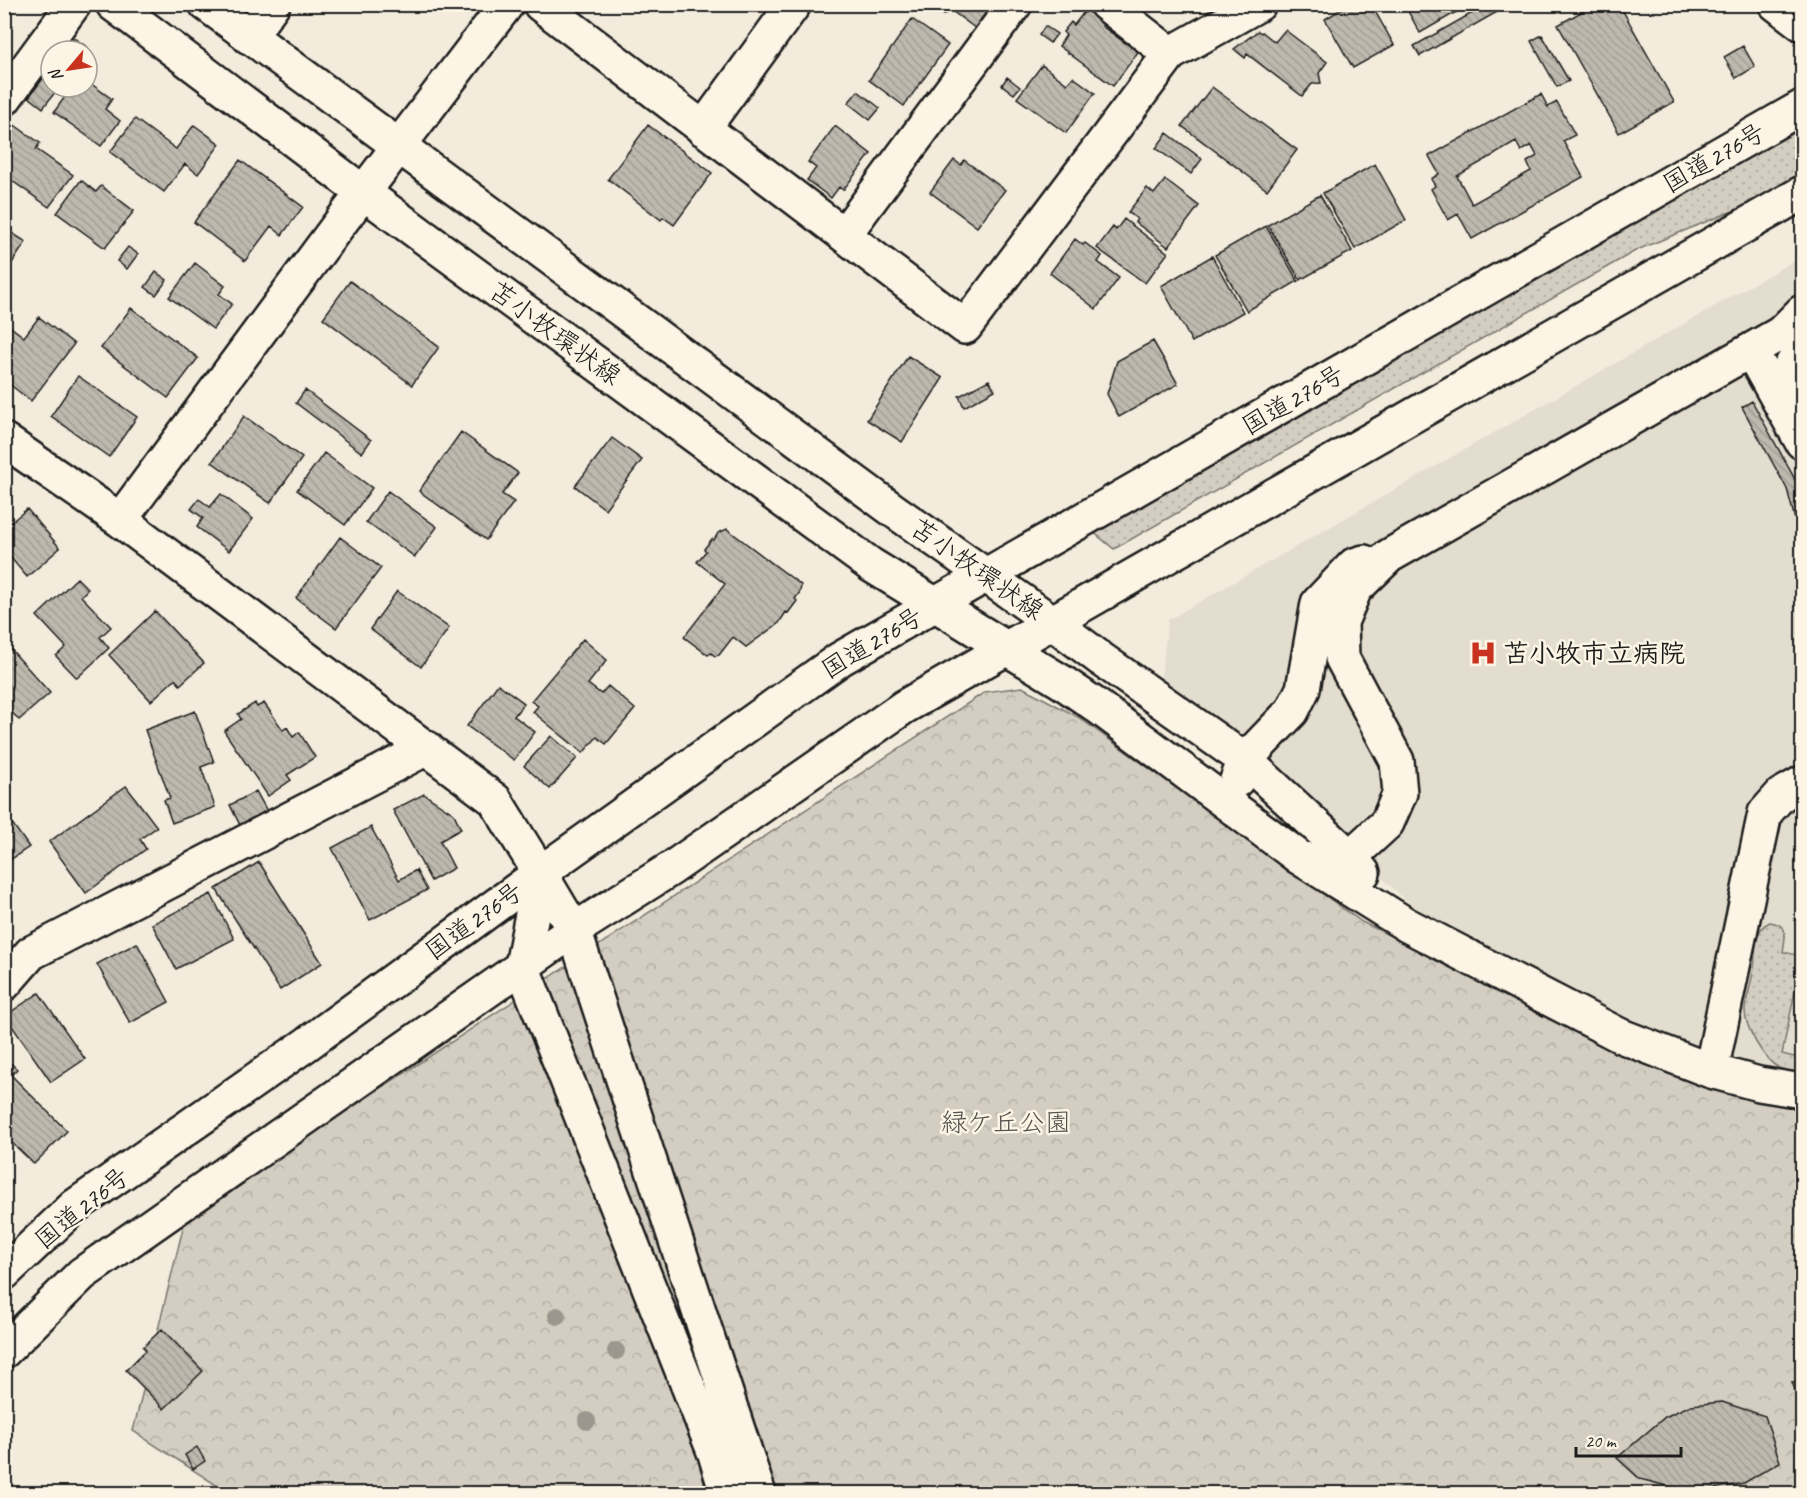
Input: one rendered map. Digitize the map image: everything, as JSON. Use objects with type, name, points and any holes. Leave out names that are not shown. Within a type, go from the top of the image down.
[{"type":"main road","points":[[4,99],[74,4]]},
{"type":"main road","name":"苫小牧環状線","points":[[113,4],[364,193],[861,558],[1062,682],[1300,858],[1407,925],[1621,1036],[1711,1071],[1759,1084],[1803,1091]]},
{"type":"main road","name":"苫小牧環状線","points":[[206,4],[893,510],[1245,760],[1350,857],[1407,925]]},
{"type":"main road","points":[[249,37],[273,4]]},
{"type":"main road","points":[[120,520],[507,4]]},
{"type":"main road","points":[[540,4],[965,327],[1170,54],[1259,4]]},
{"type":"main road","points":[[703,129],[794,4]]},
{"type":"main road","points":[[844,235],[1015,4]]},
{"type":"main road","points":[[1106,4],[1170,54]]},
{"type":"main road","points":[[1776,4],[1803,24]]},
{"type":"main road","name":"国道276号","points":[[4,1273],[75,1206],[307,1044],[540,873],[840,659],[1803,107]]},
{"type":"main road","name":"国道276号","points":[[4,1351],[82,1274],[574,930],[672,868],[904,707],[1803,193]]},
{"type":"main road","points":[[1300,858],[1335,865],[1350,857],[1387,823],[1400,794],[1397,760],[1342,658],[1341,622],[1355,589],[1389,556],[1751,351],[1797,332]]},
{"type":"main road","points":[[1783,409],[1783,390],[1791,365],[1797,332]]},
{"type":"main road","points":[[1751,351],[1803,442]]},
{"type":"main road","points":[[4,440],[120,520],[495,800],[574,930],[759,1494]]},
{"type":"main road","points":[[1265,831],[1244,802],[1236,782],[1245,760],[1292,711],[1303,689],[1318,603],[1354,565],[1389,556]]},
{"type":"main road","points":[[4,984],[31,953],[427,748]]},
{"type":"main road","points":[[1711,1071],[1765,813],[1781,795],[1803,783]]},
{"type":"main road","points":[[540,873],[522,966],[715,1454],[727,1494]]},
{"type":"shaded area","name":"苫小牧市立病院","points":[[1802,256],[1802,1076],[1735,1063],[1655,1034],[1449,930],[1404,899],[1337,834],[1160,685],[1168,620]]},
{"type":"green space","points":[[1795,130],[1802,132],[1802,176],[1767,197],[1637,250],[1114,549],[1092,531],[1785,134]]},
{"type":"green space","name":"緑ケ丘公園","points":[[1022,687],[1078,717],[1362,922],[1710,1090],[1802,1107],[1802,1493],[230,1494],[133,1431],[186,1216],[985,692]]},
{"type":"green space","points":[[1770,922],[1781,926],[1785,932],[1783,952],[1802,956],[1802,978],[1798,977],[1782,1054],[1802,1059],[1802,1073],[1779,1068],[1767,1058],[1751,1033],[1746,1016],[1745,1009],[1753,972],[1756,941],[1761,930]]},
{"type":"building","points":[[930,4],[992,4],[975,28],[949,9],[944,15]]},
{"type":"building","points":[[1350,4],[1371,4],[1394,45],[1353,68],[1325,19]]},
{"type":"building","points":[[1404,4],[1456,4],[1460,10],[1420,33]]},
{"type":"building","points":[[1488,4],[1511,4],[1420,56],[1414,46]]},
{"type":"building","points":[[1595,4],[1619,4],[1674,102],[1619,133],[1558,25]]},
{"type":"building","points":[[1088,7],[1106,21],[1102,26],[1138,52],[1113,86],[1059,46],[1066,35],[1063,32],[1071,22],[1074,25]]},
{"type":"building","points":[[912,19],[948,45],[904,106],[869,80]]},
{"type":"building","points":[[1045,26],[1057,34],[1050,43],[1039,35]]},
{"type":"building","points":[[1285,30],[1327,62],[1319,73],[1321,83],[1312,84],[1302,96],[1247,54],[1245,58],[1234,49],[1258,31],[1275,42]]},
{"type":"building","points":[[1542,35],[1569,81],[1557,87],[1531,41]]},
{"type":"building","points":[[1743,46],[1755,67],[1736,78],[1724,57]]},
{"type":"building","points":[[1042,65],[1067,84],[1073,77],[1095,93],[1066,133],[1017,98]]},
{"type":"building","points":[[1007,77],[1020,87],[1014,94],[1002,85]]},
{"type":"building","points":[[39,84],[39,99],[50,99],[43,108],[29,97]]},
{"type":"building","points":[[1212,87],[1297,150],[1267,190],[1182,126]]},
{"type":"building","points":[[99,90],[112,99],[105,109],[120,121],[101,146],[54,112],[63,99],[99,99]]},
{"type":"building","points":[[858,91],[880,108],[870,120],[848,103]]},
{"type":"building","points":[[1541,94],[1548,107],[1557,102],[1575,135],[1563,141],[1583,177],[1472,239],[1458,214],[1448,220],[1431,189],[1435,186],[1431,179],[1439,174],[1429,156]],"holes":[[[1516,142],[1521,151],[1531,145],[1537,156],[1527,162],[1531,171],[1472,204],[1457,176]]]},
{"type":"building","points":[[135,119],[176,149],[194,125],[220,144],[198,174],[185,164],[164,192],[110,152]]},
{"type":"building","points":[[13,124],[40,143],[36,149],[73,175],[49,207],[4,175],[4,136]]},
{"type":"building","points":[[648,125],[712,173],[674,225],[663,217],[661,220],[608,179]]},
{"type":"building","points":[[835,126],[871,154],[843,190],[839,187],[831,198],[807,180],[816,168],[808,162]]},
{"type":"building","points":[[1167,133],[1202,159],[1191,174],[1156,148]]},
{"type":"building","points":[[240,160],[303,207],[282,235],[271,226],[245,261],[194,222]]},
{"type":"building","points":[[954,160],[961,165],[964,160],[1005,190],[977,227],[930,192]]},
{"type":"building","points":[[1375,164],[1406,220],[1355,249],[1323,193]]},
{"type":"building","points":[[81,180],[96,192],[101,186],[134,211],[105,248],[57,213]]},
{"type":"building","points":[[1165,180],[1199,206],[1168,247],[1135,222],[1137,219],[1128,212],[1147,188],[1154,194]]},
{"type":"building","points":[[1320,195],[1352,251],[1300,280],[1268,225]]},
{"type":"building","points":[[1124,219],[1168,253],[1145,283],[1097,248],[1113,227],[1116,230]]},
{"type":"building","points":[[1266,226],[1298,281],[1247,311],[1215,255]]},
{"type":"building","points":[[4,228],[26,242],[4,275]]},
{"type":"building","points":[[1075,239],[1083,245],[1085,243],[1102,256],[1098,262],[1119,278],[1096,309],[1050,273]]},
{"type":"building","points":[[128,247],[138,254],[127,269],[117,261]]},
{"type":"building","points":[[1212,256],[1243,312],[1192,342],[1161,286]]},
{"type":"building","points":[[195,263],[225,286],[219,294],[232,304],[213,329],[169,297]]},
{"type":"building","points":[[156,272],[167,280],[156,295],[145,287]]},
{"type":"building","points":[[350,281],[439,347],[412,385],[323,318]]},
{"type":"building","points":[[131,308],[198,358],[168,398],[101,348]]},
{"type":"building","points":[[39,317],[74,344],[31,401],[4,380],[4,322],[24,337]]},
{"type":"building","points":[[1153,341],[1178,384],[1119,417],[1107,394],[1117,361]]},
{"type":"building","points":[[908,356],[943,378],[902,442],[867,420]]},
{"type":"building","points":[[78,376],[137,417],[109,457],[51,416]]},
{"type":"building","points":[[989,380],[995,390],[964,407],[959,396]]},
{"type":"building","points":[[305,390],[371,440],[362,453],[296,403]]},
{"type":"building","points":[[1752,401],[1797,483],[1802,503],[1802,546],[1787,489],[1742,407]]},
{"type":"building","points":[[244,416],[302,458],[270,503],[212,462]]},
{"type":"building","points":[[461,432],[518,473],[502,494],[514,502],[486,540],[419,491]]},
{"type":"building","points":[[612,438],[642,460],[605,509],[575,486]]},
{"type":"building","points":[[324,453],[372,488],[345,525],[297,490]]},
{"type":"building","points":[[388,491],[437,527],[415,557],[366,522]]},
{"type":"building","points":[[221,494],[253,519],[229,551],[197,527],[203,518],[191,509],[199,499],[210,507]]},
{"type":"building","points":[[27,509],[60,548],[27,577],[4,550],[4,528]]},
{"type":"building","points":[[727,529],[801,585],[800,592],[795,599],[797,601],[779,623],[746,647],[733,637],[719,655],[715,656],[711,653],[708,655],[684,637],[725,584],[697,562],[712,539],[714,540],[718,533]]},
{"type":"building","points":[[340,537],[381,568],[336,628],[296,598]]},
{"type":"building","points":[[77,578],[88,589],[81,596],[111,627],[100,637],[109,648],[77,678],[56,656],[66,647],[37,616]]},
{"type":"building","points":[[397,591],[449,628],[421,667],[370,629]]},
{"type":"building","points":[[155,611],[204,663],[180,685],[175,679],[151,701],[109,655]]},
{"type":"building","points":[[583,639],[607,660],[588,684],[601,694],[608,686],[635,709],[606,744],[597,737],[583,753],[533,712],[538,706],[531,701]]},
{"type":"building","points":[[6,644],[50,693],[19,720],[4,704],[4,645]]},
{"type":"building","points":[[498,684],[524,703],[514,716],[535,732],[514,760],[467,726]]},
{"type":"building","points":[[255,703],[257,707],[264,703],[283,730],[287,727],[293,737],[299,732],[315,757],[287,775],[291,780],[268,796],[224,731],[241,719],[238,714]]},
{"type":"building","points":[[195,711],[214,762],[201,767],[215,807],[172,823],[164,800],[170,798],[145,730]]},
{"type":"building","points":[[551,736],[577,758],[550,789],[524,766]]},
{"type":"building","points":[[126,786],[157,827],[140,839],[146,849],[86,893],[49,842]]},
{"type":"building","points":[[256,791],[269,815],[242,829],[230,805]]},
{"type":"building","points":[[424,794],[454,814],[461,829],[440,841],[454,868],[431,881],[393,810]]},
{"type":"building","points":[[4,812],[29,847],[4,864]]},
{"type":"building","points":[[371,827],[399,880],[416,870],[427,890],[370,920],[332,848]]},
{"type":"building","points":[[259,862],[322,963],[280,990],[216,889]]},
{"type":"building","points":[[211,894],[234,939],[176,969],[152,924]]},
{"type":"building","points":[[137,943],[169,1002],[130,1023],[97,964]]},
{"type":"building","points":[[39,993],[85,1059],[51,1082],[5,1016]]},
{"type":"building","points":[[4,1057],[17,1069],[11,1075],[67,1131],[34,1164],[4,1135]]},
{"type":"building","points":[[162,1329],[203,1371],[164,1409],[126,1370],[146,1350],[143,1347]]},
{"type":"building","points":[[1792,1382],[1802,1384],[1802,1409]]},
{"type":"building","points":[[1722,1402],[1765,1416],[1780,1462],[1744,1483],[1708,1490],[1679,1489],[1640,1479],[1617,1458],[1665,1417],[1691,1405]]},
{"type":"building","points":[[197,1447],[205,1461],[193,1469],[185,1455]]},
{"type":"place","name":"苫小牧市立病院","points":[[1483,653]]}]
